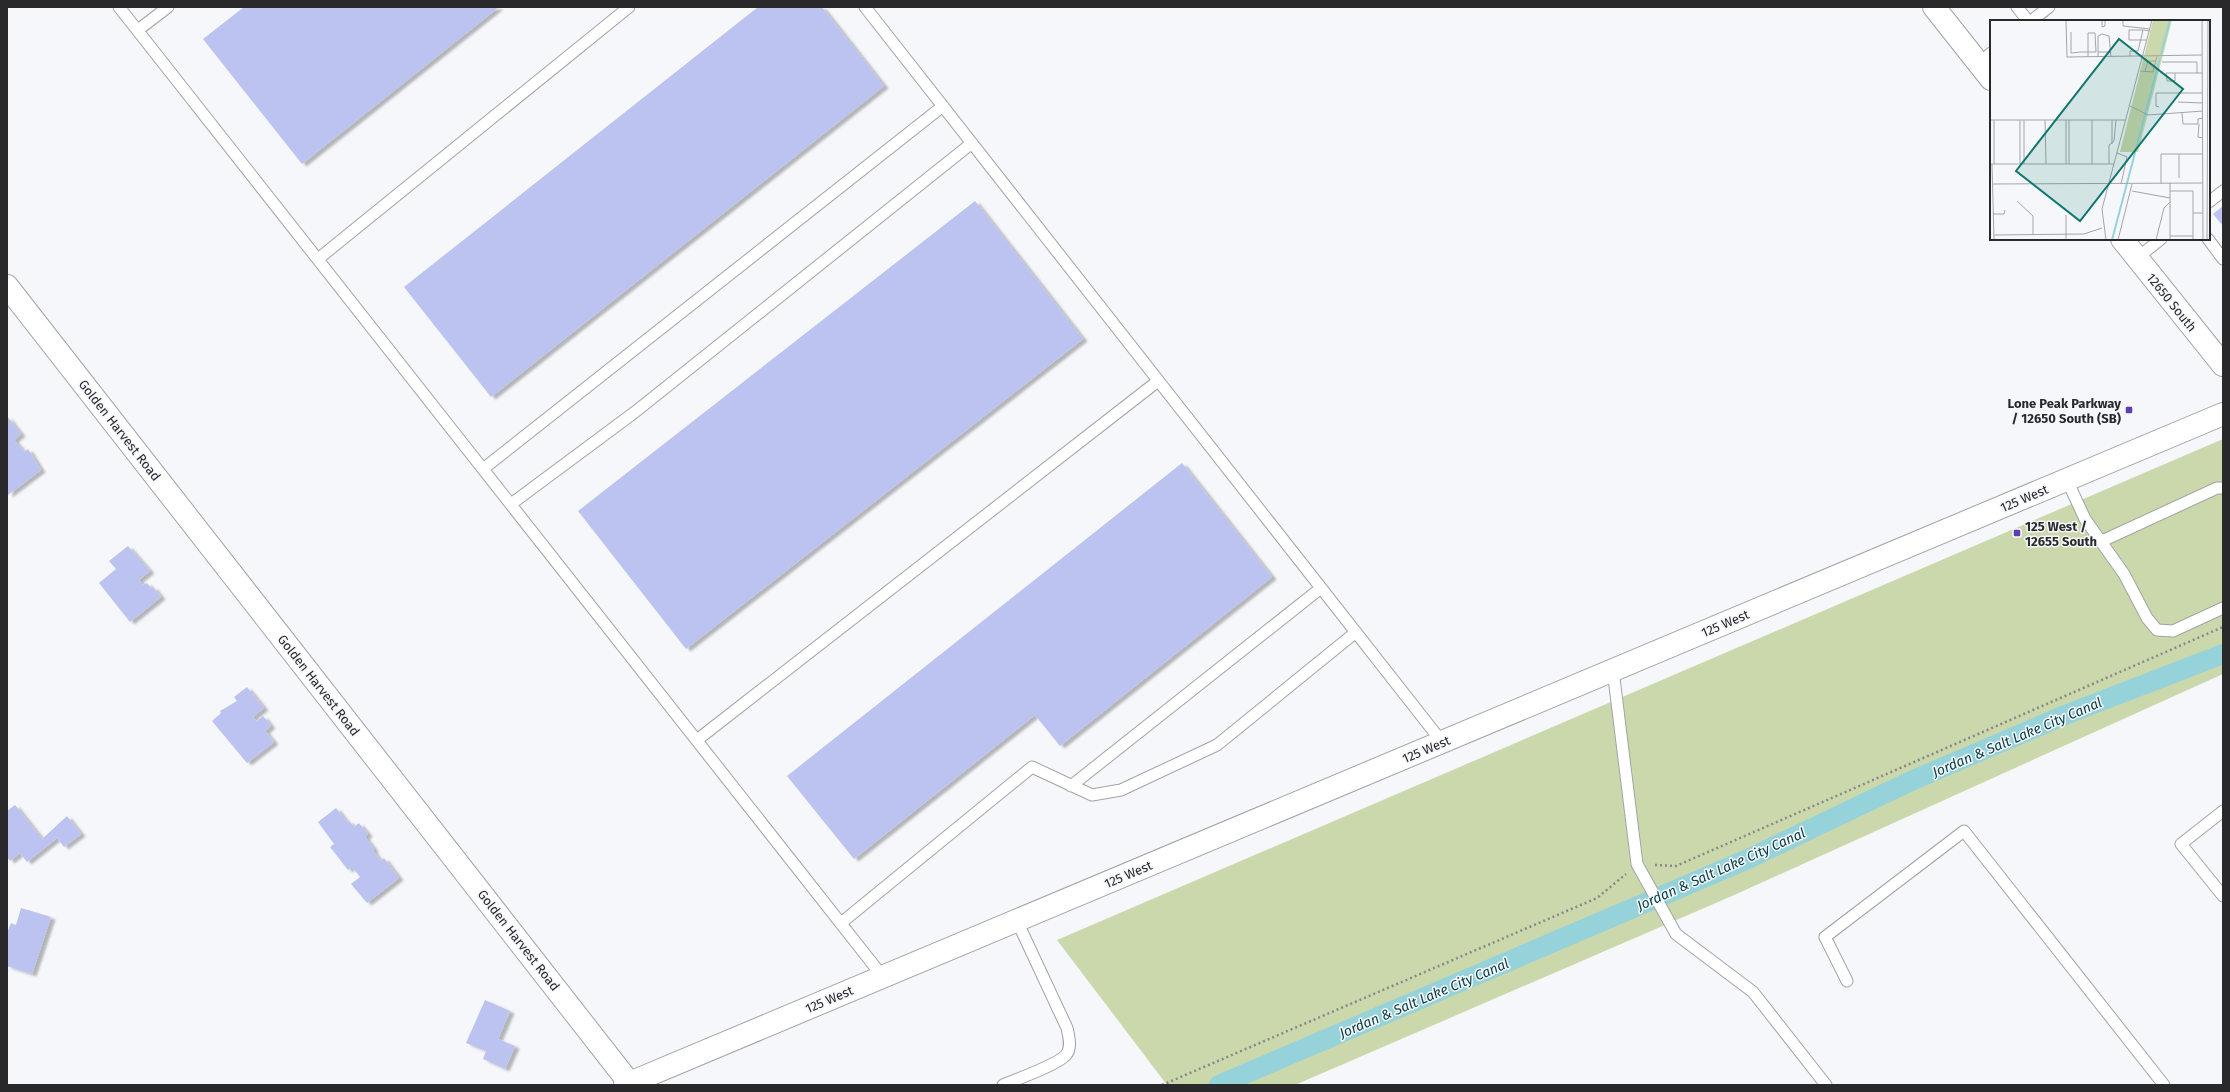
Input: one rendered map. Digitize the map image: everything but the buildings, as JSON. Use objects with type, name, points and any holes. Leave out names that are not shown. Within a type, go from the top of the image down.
[{"type":"main road","points":[[1934,7],[1987,65]]},
{"type":"main road","name":"12650 South","points":[[2123,240],[2223,365]]},
{"type":"main road","name":"Golden Harvest Road","points":[[7,286],[629,1084]]},
{"type":"main road","name":"125 West","points":[[629,1084],[2223,414]]},
{"type":"lane","points":[[119,7],[883,977]]},
{"type":"lane","points":[[138,30],[168,7]]},
{"type":"lane","points":[[318,259],[629,7]]},
{"type":"lane","points":[[865,7],[1442,742]]},
{"type":"lane","points":[[2017,7],[2027,20]]},
{"type":"lane","points":[[2032,20],[2049,7]]},
{"type":"lane","points":[[483,469],[943,106]]},
{"type":"lane","points":[[511,504],[634,412],[972,143]]},
{"type":"lane","points":[[2210,201],[2223,191]]},
{"type":"lane","points":[[2137,258],[2160,240]]},
{"type":"lane","points":[[2209,240],[2223,259]]},
{"type":"lane","points":[[697,740],[1158,381]]},
{"type":"lane","points":[[2067,480],[2085,519],[2124,574],[2147,618],[2157,630],[2173,631],[2223,608]]},
{"type":"lane","points":[[2102,541],[2217,488],[2223,488]]},
{"type":"lane","points":[[1072,786],[1321,588]]},
{"type":"lane","points":[[841,923],[1032,768],[1092,795],[1121,790],[1217,745],[1356,632]]},
{"type":"lane","points":[[1613,670],[1640,868],[1676,934],[1753,992],[1826,1085]]},
{"type":"lane","points":[[2223,811],[2181,844],[2223,896]]},
{"type":"lane","points":[[1847,981],[1826,937],[1964,831],[2164,1085]]},
{"type":"lane","points":[[1003,1085],[1056,1062],[1066,1056],[1070,1048],[1067,1028],[1017,921]]},
{"type":"path","points":[[1162,1085],[1597,898],[1640,868],[1676,866],[2223,627]]},
{"type":"green space","points":[[2223,439],[2223,674],[1732,896],[1295,1085],[1167,1085],[1057,940]]},
{"type":"waterway","name":"Jordan & Salt Lake City Canal","points":[[1219,1085],[1748,859],[1911,781],[2065,715],[2223,654]]},
{"type":"place","name":"Lone Peak Parkway / 12650 South (SB)","points":[[2129,410]]},
{"type":"place","name":"125 West / 12655 South","points":[[2017,533]]}]
